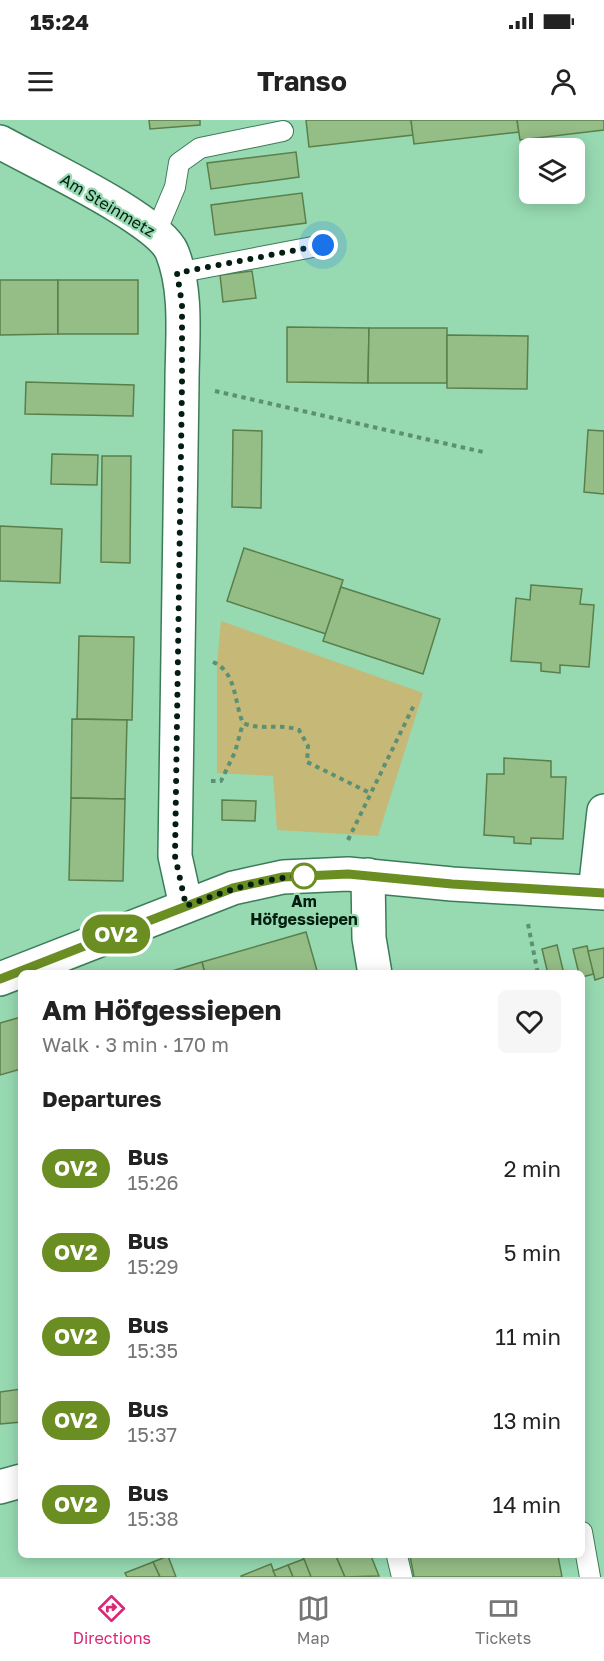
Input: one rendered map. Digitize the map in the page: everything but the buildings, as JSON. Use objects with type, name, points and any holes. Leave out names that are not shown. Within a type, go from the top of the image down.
[{"type":"street","name":"Am Steinmetz","points":[[0,142],[117,206],[156,232],[171,249],[177,273],[182,304],[182,383],[175,856],[186,906]]},
{"type":"street","points":[[23,970],[233,888],[283,877],[368,875],[599,893],[604,811]]},
{"type":"street","points":[[368,875],[369,938],[374,970]]},
{"type":"street","points":[[0,979],[18,972]]},
{"type":"street","points":[[0,1487],[18,1482]]},
{"type":"lane","points":[[156,232],[176,187],[179,163],[200,148],[284,131]]},
{"type":"lane","points":[[177,273],[323,245]]},
{"type":"lane","points":[[585,1549],[590,1577]]},
{"type":"lane","points":[[397,1558],[402,1577]]},
{"type":"path","points":[[182,383],[483,452]]},
{"type":"path","points":[[221,781],[235,752],[243,723],[237,709],[235,685]]},
{"type":"path","points":[[348,836],[415,703]]},
{"type":"path","points":[[243,723],[253,727],[288,726],[299,730],[308,746],[307,762],[370,793]]},
{"type":"path","points":[[521,888],[537,970]]},
{"type":"shaded area","points":[[221,621],[423,693],[378,836],[277,830],[273,776],[217,773],[217,664]]},
{"type":"bus line","name":"OV2","points":[[24,970],[233,888],[283,877],[348,874],[452,884],[604,893]]},
{"type":"bus line","name":"OV2","points":[[0,979],[18,972]]},
{"type":"place","name":"Am Höfgessiepen","points":[[304,876]]},
{"type":"route","points":[[304,876],[283,877],[233,888],[186,906],[175,856],[182,383],[182,304],[177,273],[323,245]]}]
